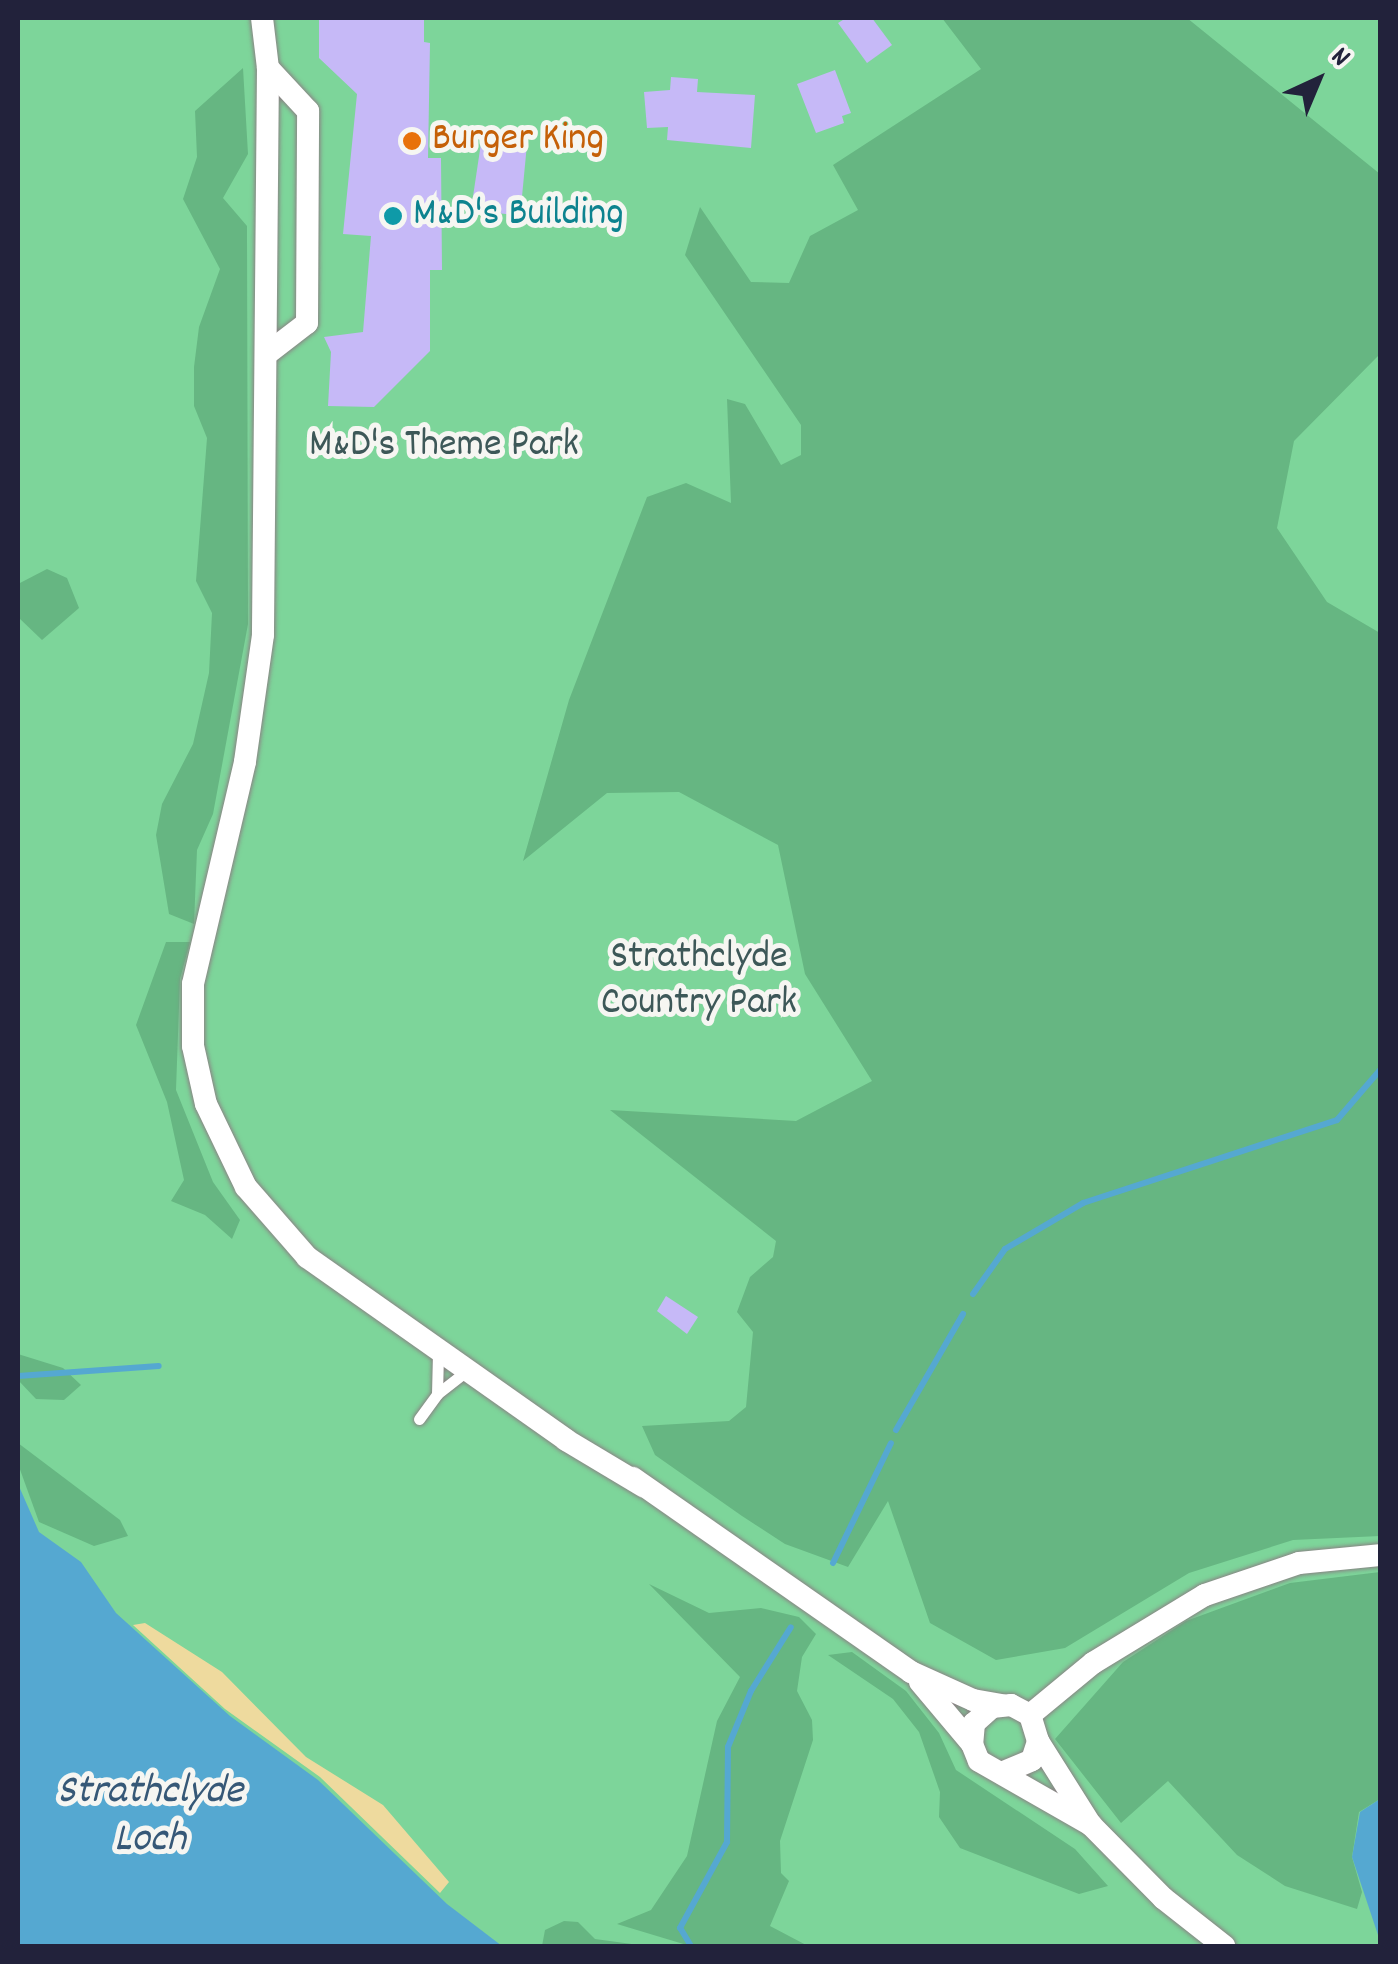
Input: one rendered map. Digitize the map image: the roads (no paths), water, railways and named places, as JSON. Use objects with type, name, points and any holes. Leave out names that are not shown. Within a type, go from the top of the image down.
[{"type":"street","points":[[262,18],[268,68],[263,635],[245,762],[193,984],[200,1078],[220,1144],[280,1227],[307,1257],[466,1372],[643,1486],[911,1672],[973,1700],[1030,1715]]},
{"type":"street","points":[[268,68],[308,111],[306,322],[268,353]]},
{"type":"street","points":[[280,1227],[609,1458],[643,1486]]},
{"type":"street","points":[[1030,1715],[1093,1663],[1205,1595],[1299,1563],[1380,1555]]},
{"type":"street","points":[[911,1672],[972,1744],[985,1766],[1004,1772],[1090,1825]]},
{"type":"street","points":[[972,1744],[983,1712],[1002,1705]]},
{"type":"street","points":[[1030,1715],[1038,1741],[1090,1825],[1163,1898],[1224,1946]]},
{"type":"street","points":[[1004,1772],[1032,1760],[1038,1741]]},
{"type":"lane","points":[[437,1394],[438,1352]]},
{"type":"lane","points":[[419,1419],[437,1394],[466,1372]]},
{"type":"water","name":"Strathclyde Loch","points":[[18,1484],[39,1532],[81,1562],[116,1613],[230,1716],[318,1780],[447,1904],[502,1946],[18,1946]]},
{"type":"water","points":[[1380,1799],[1380,1941],[1352,1857],[1360,1812]]},
{"type":"waterway","points":[[973,1294],[1005,1249],[1083,1203],[1337,1120],[1380,1070]]},
{"type":"waterway","points":[[896,1430],[963,1314]]},
{"type":"waterway","points":[[18,1376],[159,1366]]},
{"type":"waterway","points":[[833,1563],[891,1443]]},
{"type":"waterway","points":[[691,1946],[680,1928],[727,1842],[728,1747],[751,1691],[791,1627]]},
{"type":"place","name":"Burger King","points":[[412,141]]},
{"type":"place","name":"M&D's Building","points":[[393,216]]},
{"type":"park label","name":"M&D's Theme Park","points":[[444,447]]},
{"type":"park label","name":"Strathclyde Country Park","points":[[699,982]]}]
